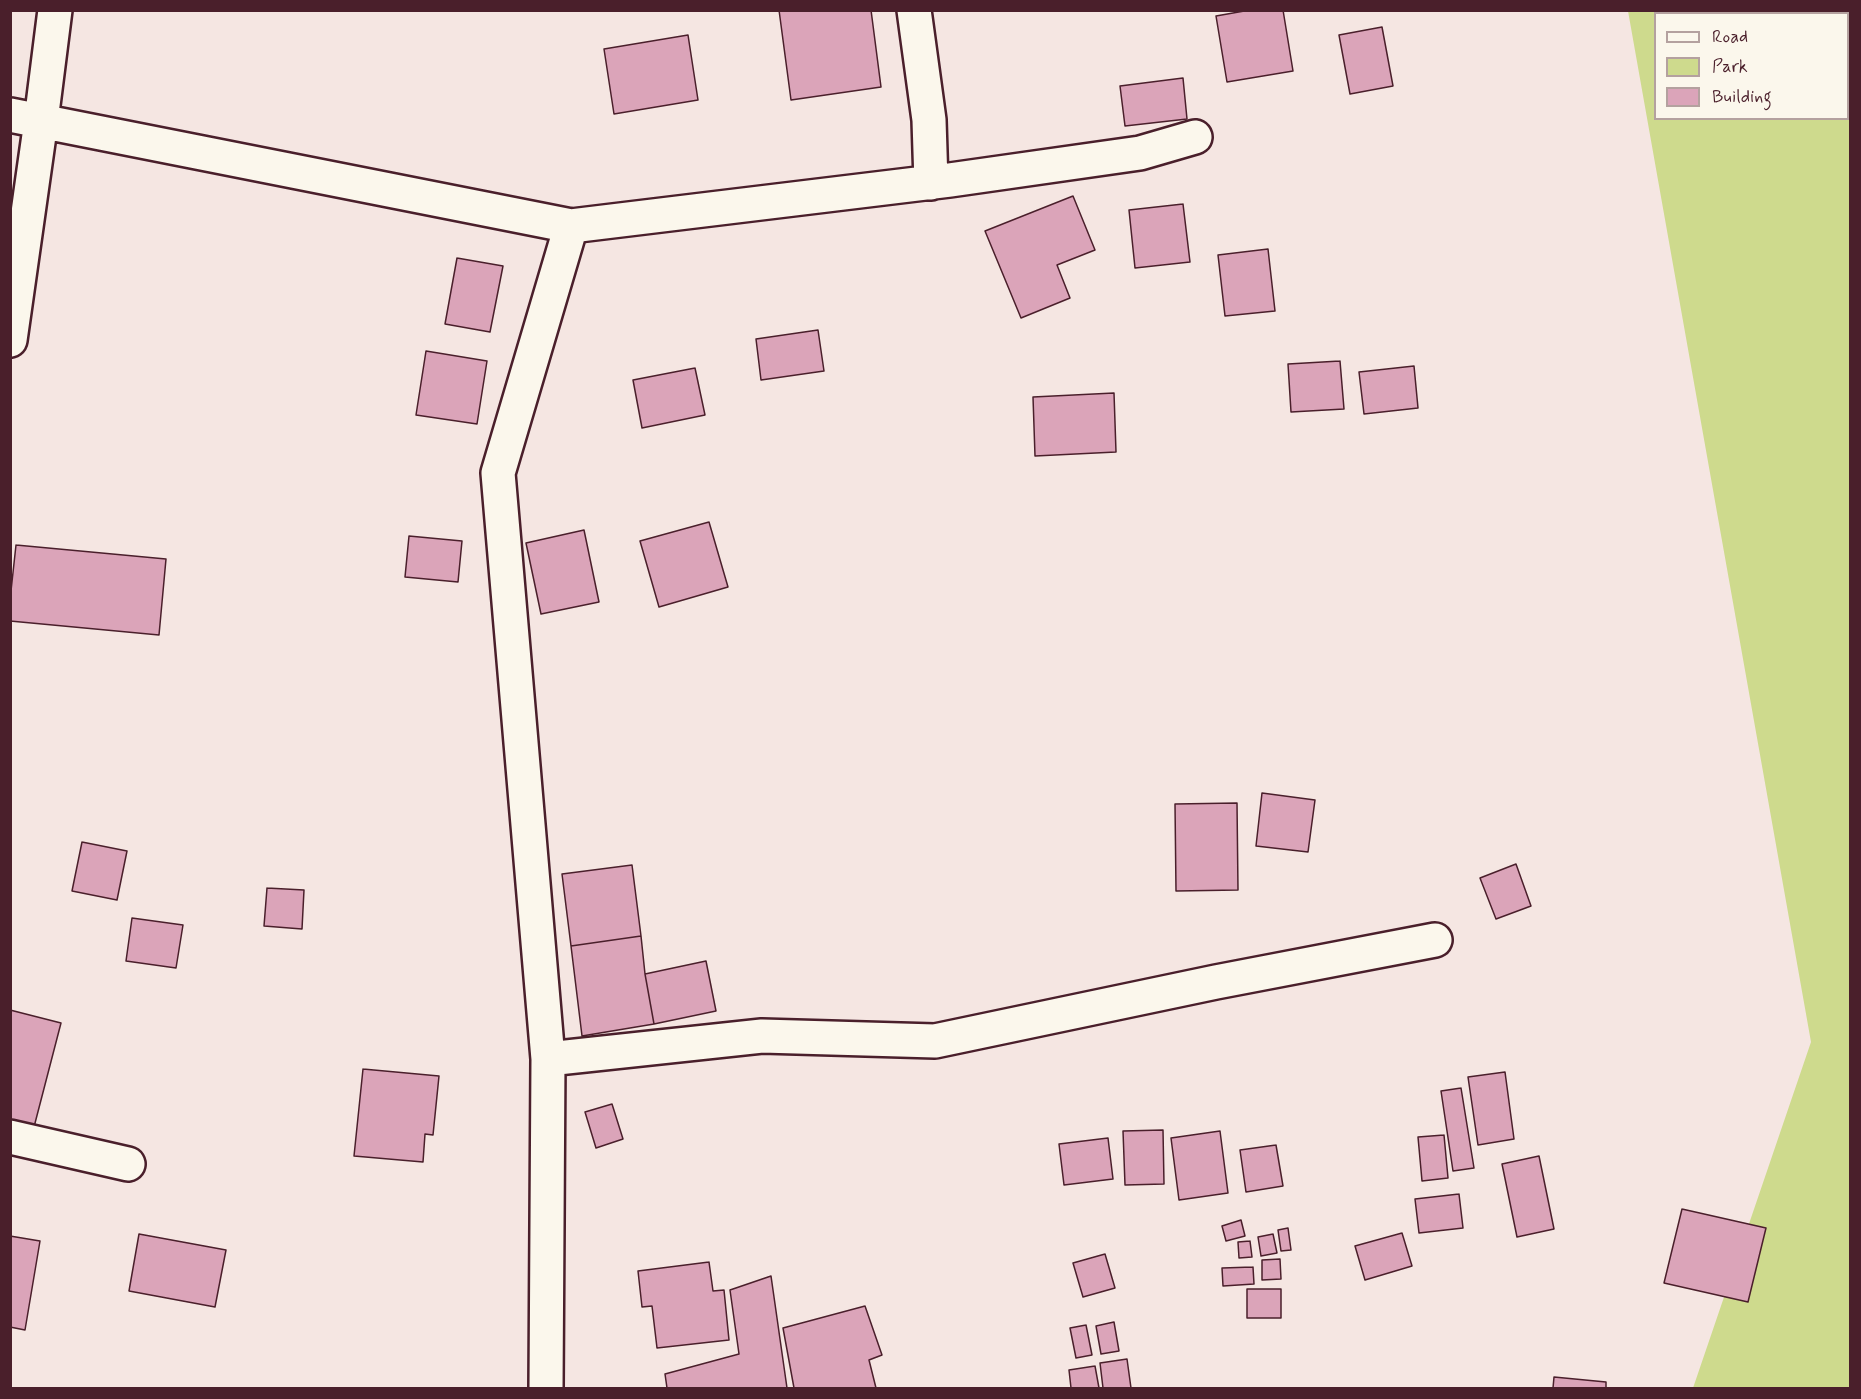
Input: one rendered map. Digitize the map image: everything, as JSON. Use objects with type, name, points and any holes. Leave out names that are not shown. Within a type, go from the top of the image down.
[{"type":"street","points":[[10,340],[26,118],[55,10]]},
{"type":"street","points":[[914,10],[929,120],[931,183]]},
{"type":"street","points":[[26,118],[571,226],[931,183],[1140,153],[1195,138]]},
{"type":"street","points":[[546,1389],[548,1059],[498,474],[571,226]]},
{"type":"street","points":[[548,1059],[762,1036],[935,1041],[1216,982],[1435,940]]},
{"type":"street","points":[[10,1137],[128,1164]]},
{"type":"green space","points":[[1628,11],[1850,11],[1850,1388],[1693,1388],[1811,1042]]},
{"type":"building","points":[[779,10],[871,10],[881,87],[791,100]]},
{"type":"building","points":[[1250,10],[1283,10],[1293,71],[1227,82],[1216,16]]},
{"type":"building","points":[[1382,27],[1393,86],[1350,94],[1339,35]]},
{"type":"building","points":[[688,35],[698,100],[614,114],[604,49]]},
{"type":"building","points":[[1183,78],[1187,119],[1125,126],[1120,86]]},
{"type":"building","points":[[1073,196],[1095,250],[1057,265],[1070,298],[1021,318],[985,231]]},
{"type":"building","points":[[1183,204],[1190,262],[1135,268],[1129,210]]},
{"type":"building","points":[[1268,249],[1275,311],[1225,316],[1218,255]]},
{"type":"building","points":[[457,258],[503,266],[490,332],[445,324]]},
{"type":"building","points":[[818,330],[824,371],[761,380],[756,339]]},
{"type":"building","points":[[426,351],[487,361],[477,424],[416,415]]},
{"type":"building","points":[[1340,361],[1344,409],[1291,412],[1288,364]]},
{"type":"building","points":[[1414,366],[1418,408],[1364,414],[1359,372]]},
{"type":"building","points":[[695,368],[705,415],[642,428],[633,380]]},
{"type":"building","points":[[1114,393],[1116,452],[1035,456],[1033,397]]},
{"type":"building","points":[[709,522],[728,587],[659,607],[640,541]]},
{"type":"building","points":[[584,530],[599,602],[541,614],[526,543]]},
{"type":"building","points":[[409,536],[462,541],[458,582],[405,577]]},
{"type":"building","points":[[16,545],[166,559],[159,635],[10,621]]},
{"type":"building","points":[[1262,793],[1315,800],[1308,852],[1256,846]]},
{"type":"building","points":[[1237,803],[1238,890],[1176,891],[1175,804]]},
{"type":"building","points":[[82,842],[127,851],[117,900],[72,891]]},
{"type":"building","points":[[1516,864],[1531,906],[1496,919],[1480,878]]},
{"type":"building","points":[[632,865],[641,936],[571,946],[562,874]]},
{"type":"building","points":[[267,888],[304,890],[302,929],[264,926]]},
{"type":"building","points":[[132,918],[183,925],[176,968],[126,961]]},
{"type":"building","points":[[641,936],[654,1024],[582,1036],[571,946]]},
{"type":"building","points":[[706,961],[716,1011],[654,1024],[645,974]]},
{"type":"building","points":[[10,1010],[61,1023],[34,1127],[10,1121]]},
{"type":"building","points":[[363,1069],[439,1076],[433,1135],[425,1134],[423,1162],[354,1156]]},
{"type":"building","points":[[1505,1072],[1514,1139],[1478,1145],[1468,1077]]},
{"type":"building","points":[[1461,1088],[1474,1168],[1453,1171],[1441,1091]]},
{"type":"building","points":[[612,1104],[623,1139],[596,1148],[585,1112]]},
{"type":"building","points":[[1163,1130],[1164,1184],[1125,1185],[1123,1131]]},
{"type":"building","points":[[1220,1131],[1228,1193],[1179,1200],[1171,1138]]},
{"type":"building","points":[[1444,1135],[1448,1178],[1422,1181],[1418,1137]]},
{"type":"building","points":[[1108,1138],[1113,1179],[1064,1185],[1059,1144]]},
{"type":"building","points":[[1276,1145],[1283,1186],[1246,1192],[1240,1150]]},
{"type":"building","points":[[1539,1156],[1554,1229],[1517,1237],[1502,1164]]},
{"type":"building","points":[[1459,1194],[1463,1228],[1419,1233],[1415,1199]]},
{"type":"building","points":[[1682,1209],[1766,1228],[1748,1302],[1664,1283]]},
{"type":"building","points":[[1241,1220],[1245,1236],[1226,1241],[1222,1226]]},
{"type":"building","points":[[1288,1228],[1291,1250],[1281,1251],[1278,1230]]},
{"type":"building","points":[[1402,1233],[1412,1266],[1365,1280],[1355,1246]]},
{"type":"building","points":[[139,1234],[226,1250],[215,1307],[129,1291]]},
{"type":"building","points":[[1273,1234],[1277,1253],[1261,1256],[1258,1237]]},
{"type":"building","points":[[10,1236],[40,1241],[25,1330],[10,1327]]},
{"type":"building","points":[[1250,1241],[1252,1257],[1239,1258],[1238,1242]]},
{"type":"building","points":[[1105,1254],[1115,1288],[1083,1297],[1073,1263]]},
{"type":"building","points":[[1280,1259],[1281,1279],[1262,1280],[1262,1260]]},
{"type":"building","points":[[709,1262],[713,1291],[724,1290],[729,1340],[657,1348],[652,1306],[642,1307],[638,1271]]},
{"type":"building","points":[[1253,1267],[1254,1284],[1223,1286],[1222,1268]]},
{"type":"building","points":[[771,1276],[787,1388],[667,1388],[665,1374],[739,1354],[730,1290]]},
{"type":"building","points":[[1247,1289],[1281,1289],[1281,1318],[1247,1318]]},
{"type":"building","points":[[865,1306],[882,1355],[869,1360],[876,1388],[794,1388],[783,1328]]},
{"type":"building","points":[[1114,1322],[1119,1351],[1101,1354],[1096,1326]]},
{"type":"building","points":[[1086,1325],[1092,1355],[1076,1358],[1070,1328]]},
{"type":"building","points":[[1127,1359],[1131,1388],[1103,1388],[1100,1363]]},
{"type":"building","points":[[1095,1366],[1099,1388],[1071,1388],[1069,1370]]},
{"type":"building","points":[[1554,1377],[1606,1382],[1606,1388],[1553,1388]]}]
